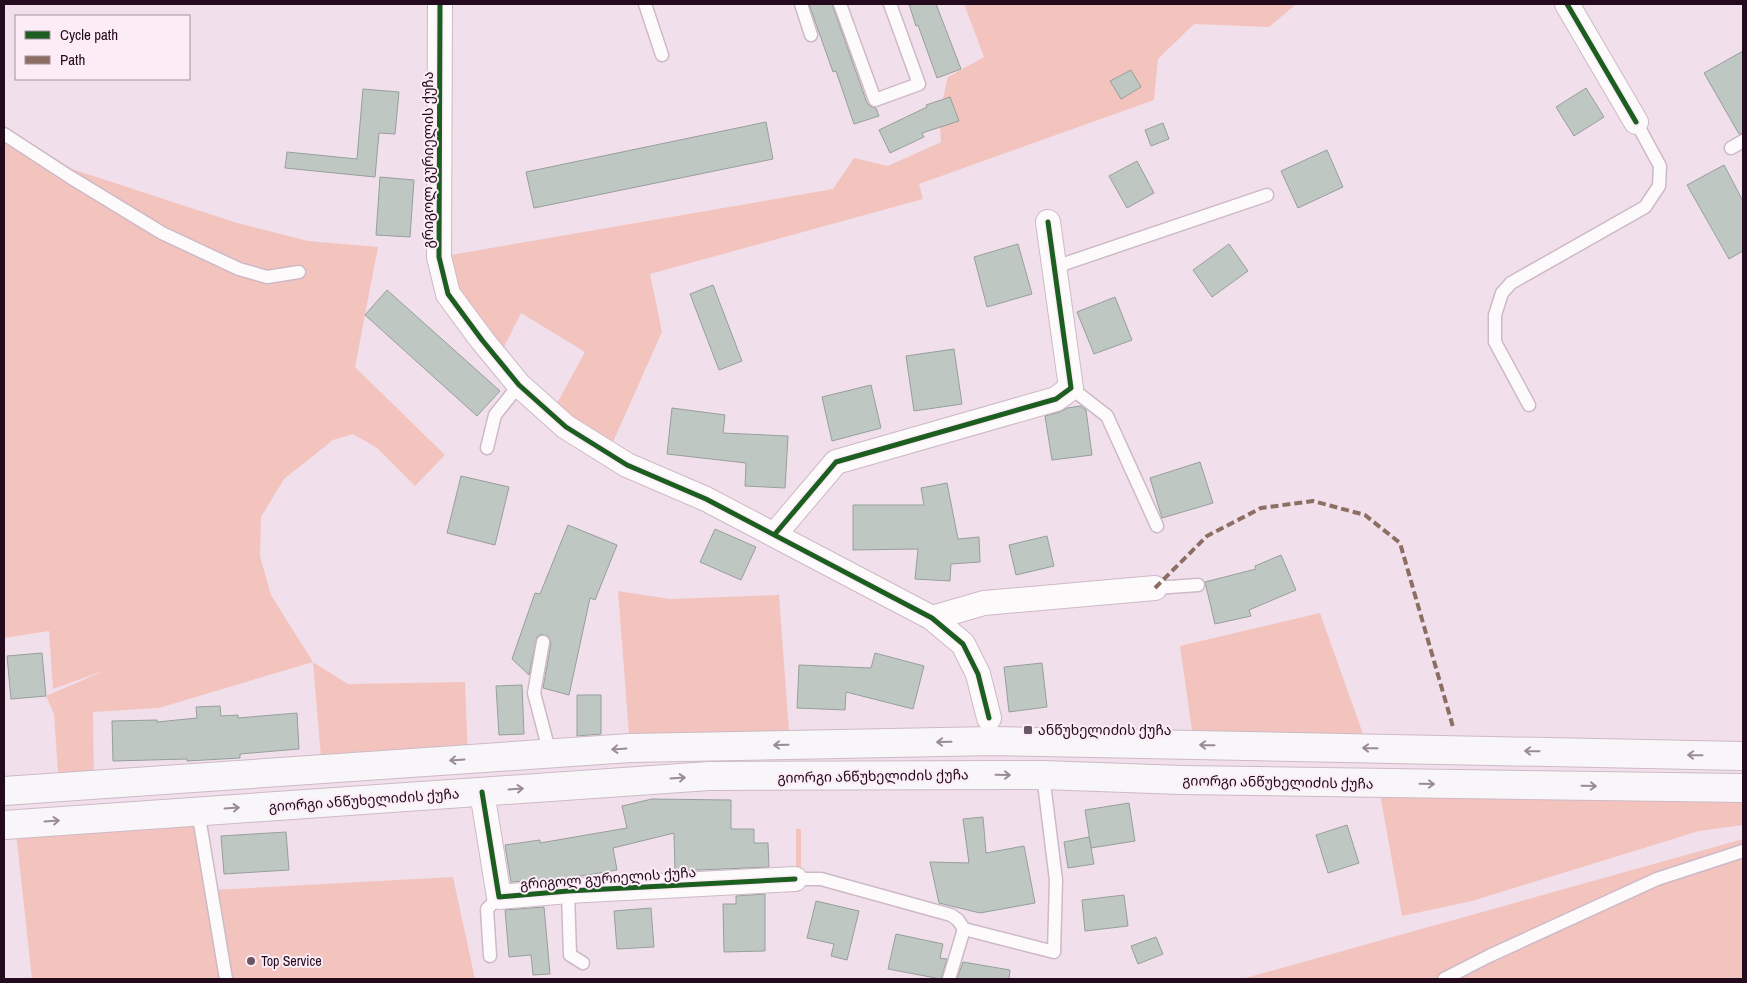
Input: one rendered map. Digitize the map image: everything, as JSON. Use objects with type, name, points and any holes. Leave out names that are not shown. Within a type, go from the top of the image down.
[{"type":"main road","points":[[4,791],[630,748],[993,740],[1743,756]]},
{"type":"main road","name":"გიორგი ანწუხელიძის ქუჩა","points":[[4,825],[709,776],[1043,775],[1200,780],[1743,788]]},
{"type":"street","name":"გრიგოლ გურიელის ქუჩა","points":[[440,4],[439,258],[448,294],[482,340],[519,385],[566,427],[626,465],[706,499],[932,618],[964,644],[978,674],[989,718]]},
{"type":"street","points":[[1567,4],[1636,122]]},
{"type":"street","points":[[775,534],[836,462],[1056,399],[1071,388],[1048,222]]},
{"type":"street","points":[[932,618],[984,603],[1155,588]]},
{"type":"street","points":[[482,792],[498,897]]},
{"type":"street","name":"გრიგოლ გურიელის ქუჩა","points":[[498,897],[568,891],[795,879]]},
{"type":"lane","points":[[645,4],[662,55]]},
{"type":"lane","points":[[800,4],[811,35]]},
{"type":"lane","points":[[840,4],[875,100],[920,84],[890,4]]},
{"type":"lane","points":[[1529,405],[1496,342],[1495,315],[1502,293],[1510,283],[1645,207],[1659,186],[1660,166],[1636,122]]},
{"type":"lane","points":[[4,134],[162,233],[230,265],[267,277],[299,272]]},
{"type":"lane","points":[[1731,148],[1743,141]]},
{"type":"lane","points":[[1055,267],[1267,195]]},
{"type":"lane","points":[[487,448],[495,415],[519,385]]},
{"type":"lane","points":[[1071,388],[1108,416],[1157,526]]},
{"type":"lane","points":[[1155,588],[1198,585]]},
{"type":"lane","points":[[543,642],[534,693],[550,754]]},
{"type":"lane","name":"გრიგოლ გურიელის ქუჩა","points":[[795,879],[821,879],[951,915],[958,920],[964,929],[1054,952],[1056,880],[1043,775]]},
{"type":"lane","points":[[198,811],[226,979]]},
{"type":"lane","points":[[1444,979],[1489,956],[1657,879],[1743,851]]},
{"type":"lane","points":[[568,891],[570,956],[584,963]]},
{"type":"lane","points":[[490,956],[487,909],[498,897]]},
{"type":"lane","points":[[949,979],[964,929]]},
{"type":"shaded area","points":[[964,4],[1296,4],[1269,27],[1194,24],[1158,59],[1154,100],[919,184],[923,199],[650,274],[662,332],[608,453],[551,414],[585,352],[521,313],[498,359],[439,257],[833,189],[854,158],[888,166],[941,142],[939,115],[948,77],[984,57]]},
{"type":"shaded area","points":[[4,126],[72,169],[234,222],[308,241],[378,247],[355,367],[445,455],[415,486],[377,448],[353,434],[333,440],[284,479],[261,517],[260,556],[271,595],[313,662],[159,708],[93,712],[94,785],[59,787],[54,714],[46,696],[106,670],[53,689],[49,631],[4,638]]},
{"type":"shaded area","points":[[618,591],[670,599],[779,595],[790,745],[630,748]]},
{"type":"shaded area","points":[[1320,613],[1368,748],[1194,744],[1180,646]]},
{"type":"shaded area","points":[[313,662],[348,684],[465,682],[468,759],[322,769]]},
{"type":"shaded area","points":[[1378,783],[1743,788],[1743,825],[1699,831],[1472,901],[1402,916]]},
{"type":"shaded area","points":[[198,811],[212,890],[453,877],[475,979],[32,979],[15,824]]},
{"type":"shaded area","points":[[796,829],[801,829],[801,871],[796,871]]},
{"type":"shaded area","points":[[1743,839],[1743,979],[1242,979]]},
{"type":"building","points":[[809,4],[832,4],[867,103],[876,108],[879,116],[854,124],[836,71],[833,72]]},
{"type":"building","points":[[909,4],[936,4],[961,69],[937,78]]},
{"type":"building","points":[[1743,51],[1743,133],[1739,134],[1704,73]]},
{"type":"building","points":[[1131,70],[1141,87],[1121,99],[1110,81]]},
{"type":"building","points":[[1586,88],[1604,117],[1574,136],[1556,107]]},
{"type":"building","points":[[363,89],[399,92],[395,134],[379,133],[375,177],[285,168],[287,152],[357,159]]},
{"type":"building","points":[[950,97],[959,121],[922,133],[924,137],[890,153],[879,130],[927,107],[926,105]]},
{"type":"building","points":[[766,122],[773,159],[534,208],[526,172]]},
{"type":"building","points":[[1163,123],[1169,139],[1151,146],[1145,130]]},
{"type":"building","points":[[1327,150],[1343,187],[1298,208],[1281,171]]},
{"type":"building","points":[[1137,161],[1154,193],[1127,208],[1109,176]]},
{"type":"building","points":[[1724,165],[1743,201],[1743,251],[1729,259],[1687,185]]},
{"type":"building","points":[[380,177],[414,180],[410,237],[376,235]]},
{"type":"building","points":[[1018,244],[1032,294],[987,307],[974,257]]},
{"type":"building","points":[[1229,244],[1248,271],[1212,297],[1193,270]]},
{"type":"building","points":[[713,285],[742,361],[719,370],[690,294]]},
{"type":"building","points":[[387,290],[500,391],[477,416],[365,315]]},
{"type":"building","points":[[1115,297],[1132,340],[1094,354],[1077,312]]},
{"type":"building","points":[[954,349],[962,404],[914,411],[906,356]]},
{"type":"building","points":[[871,385],[881,428],[832,441],[822,397]]},
{"type":"building","points":[[1081,406],[1086,410],[1092,455],[1052,460],[1045,416],[1067,408]]},
{"type":"building","points":[[672,408],[725,415],[723,433],[788,436],[785,488],[745,486],[746,463],[667,454]]},
{"type":"building","points":[[1200,462],[1213,503],[1162,518],[1150,478]]},
{"type":"building","points":[[461,476],[509,487],[495,545],[447,533]]},
{"type":"building","points":[[947,483],[958,539],[979,537],[980,562],[951,564],[950,581],[915,579],[918,549],[853,550],[853,505],[924,505],[921,488]]},
{"type":"building","points":[[568,525],[617,545],[595,600],[590,598],[569,695],[543,688],[551,643],[548,636],[541,634],[537,637],[529,675],[512,659],[535,593],[540,594]]},
{"type":"building","points":[[715,529],[756,547],[741,580],[700,562]]},
{"type":"building","points":[[1047,536],[1054,566],[1016,575],[1009,545]]},
{"type":"building","points":[[1281,555],[1296,590],[1249,610],[1251,616],[1215,624],[1205,582],[1256,569],[1255,566]]},
{"type":"building","points":[[42,653],[46,696],[11,699],[7,656]]},
{"type":"building","points":[[875,653],[924,666],[913,709],[846,692],[845,710],[797,708],[799,665],[871,668]]},
{"type":"building","points":[[1042,663],[1047,707],[1009,712],[1004,667]]},
{"type":"building","points":[[522,685],[524,734],[499,735],[496,686]]},
{"type":"building","points":[[577,695],[601,695],[601,734],[577,736]]},
{"type":"building","points":[[220,706],[221,716],[238,715],[238,718],[297,713],[299,749],[240,754],[240,758],[187,761],[187,759],[113,761],[112,721],[157,720],[157,722],[197,718],[196,707]]},
{"type":"building","points":[[652,799],[731,800],[731,829],[754,829],[754,843],[768,843],[769,867],[675,871],[674,833],[613,848],[617,870],[575,877],[511,882],[505,845],[540,840],[540,843],[627,828],[622,806]]},
{"type":"building","points":[[1129,803],[1135,841],[1091,848],[1085,810]]},
{"type":"building","points":[[983,817],[986,853],[1024,846],[1035,903],[980,913],[939,903],[930,862],[969,863],[963,819]]},
{"type":"building","points":[[1347,825],[1359,863],[1328,873],[1316,835]]},
{"type":"building","points":[[286,832],[289,870],[224,874],[221,836]]},
{"type":"building","points":[[1089,837],[1094,864],[1068,868],[1064,842]]},
{"type":"building","points":[[765,894],[765,951],[724,952],[723,904],[736,904],[736,896]]},
{"type":"building","points":[[1124,895],[1128,926],[1085,931],[1082,900]]},
{"type":"building","points":[[816,901],[859,911],[847,960],[831,956],[834,944],[807,938]]},
{"type":"building","points":[[544,907],[550,974],[533,975],[531,955],[509,957],[505,910]]},
{"type":"building","points":[[651,908],[654,947],[617,949],[614,911]]},
{"type":"building","points":[[896,934],[943,944],[940,958],[947,959],[941,979],[888,969]]},
{"type":"building","points":[[1156,937],[1163,954],[1138,964],[1131,946]]},
{"type":"building","points":[[963,962],[1010,970],[1009,979],[957,979]]},
{"type":"marked path","points":[[1155,588],[1207,536],[1261,508],[1313,501],[1365,515],[1400,543],[1453,727]]},
{"type":"cycle path","points":[[440,4],[439,257],[448,294],[482,340],[519,385],[566,427],[627,465],[706,499],[932,618],[963,644],[978,674],[989,718]]},
{"type":"cycle path","points":[[1567,4],[1636,122]]},
{"type":"cycle path","points":[[775,534],[836,462],[1056,399],[1071,388],[1048,222]]},
{"type":"cycle path","points":[[482,792],[499,897],[568,891],[795,879]]},
{"type":"place","name":"ანწუხელიძის ქუჩა","points":[[1028,730]]},
{"type":"place","name":"Top Service","points":[[251,961]]}]
